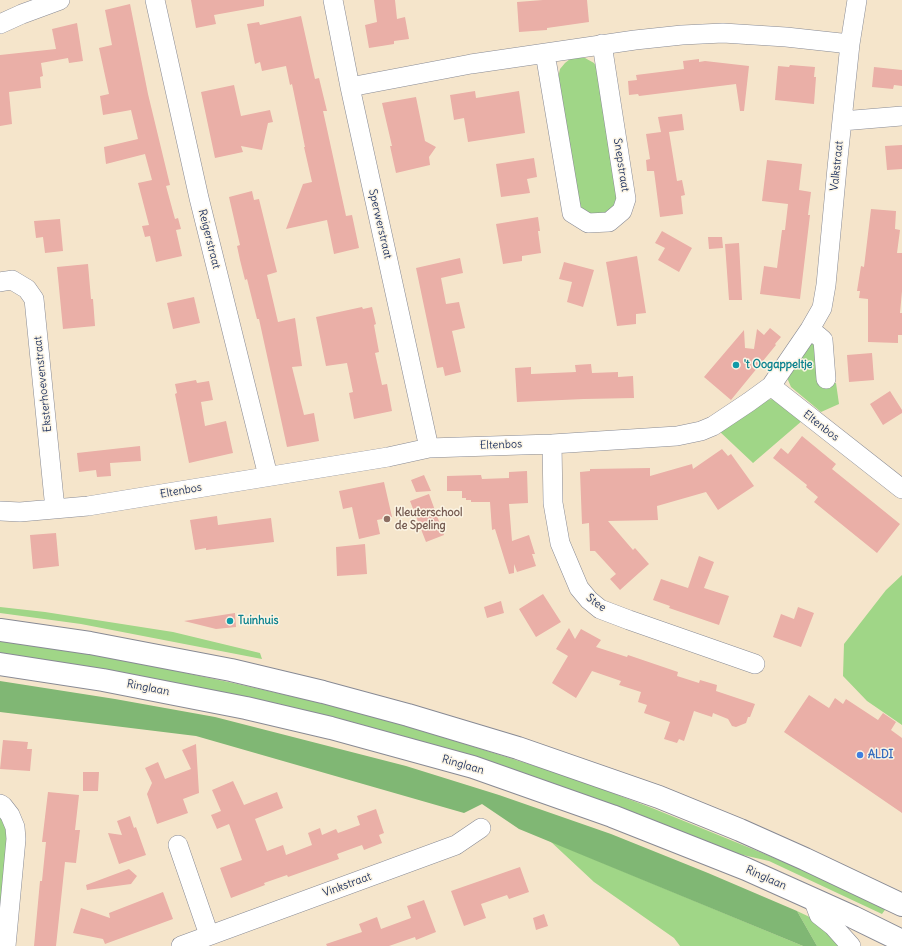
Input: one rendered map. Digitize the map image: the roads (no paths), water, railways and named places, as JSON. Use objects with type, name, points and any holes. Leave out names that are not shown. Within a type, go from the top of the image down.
[{"type":"highway","points":[[0,630],[90,643],[231,670],[323,692],[489,739],[659,798],[718,821],[902,905]]},
{"type":"highway","name":"Ringlaan","points":[[0,664],[111,681],[246,708],[331,728],[473,767],[612,816],[746,869],[853,917],[902,941]]},
{"type":"street","points":[[0,24],[60,0]]},
{"type":"street","name":"Reigerstraat","points":[[155,0],[199,198],[268,476]]},
{"type":"street","name":"Sperwerstraat","points":[[333,0],[350,87],[429,448]]},
{"type":"street","name":"Valkstraat","points":[[771,386],[810,329],[822,308],[826,285],[850,44],[857,0]]},
{"type":"street","points":[[350,87],[471,64],[602,44],[682,35],[723,33],[786,37],[850,44]]},
{"type":"street","name":"Snepstraat","points":[[545,53],[572,213],[588,223],[609,222],[617,217],[622,211],[626,199],[602,44]]},
{"type":"street","points":[[842,121],[902,116]]},
{"type":"street","name":"Eksterhoevenstraat","points":[[0,282],[12,280],[27,289],[34,299],[56,509]]},
{"type":"street","points":[[810,329],[823,340],[826,379]]},
{"type":"street","name":"Eltenbos","points":[[0,511],[20,512],[88,506],[388,457],[429,448],[552,444],[677,436],[701,431],[713,426],[771,386],[902,490]]},
{"type":"street","name":"Stee","points":[[552,444],[553,504],[560,543],[579,588],[589,600],[600,609],[755,664]]},
{"type":"street","points":[[0,804],[10,815],[15,827],[16,839],[6,946]]},
{"type":"street","name":"Vinkstraat","points":[[181,946],[456,845],[481,828]]},
{"type":"street","points":[[178,846],[209,935]]},
{"type":"street","points":[[813,899],[819,915],[833,926],[851,946]]},
{"type":"place","name":"'t Oogappeltje","points":[[736,365]]},
{"type":"place","name":"Kleuterschool de Speling","points":[[387,519]]},
{"type":"place","name":"Tuinhuis","points":[[230,621]]},
{"type":"place","name":"ALDI","points":[[860,755]]}]
